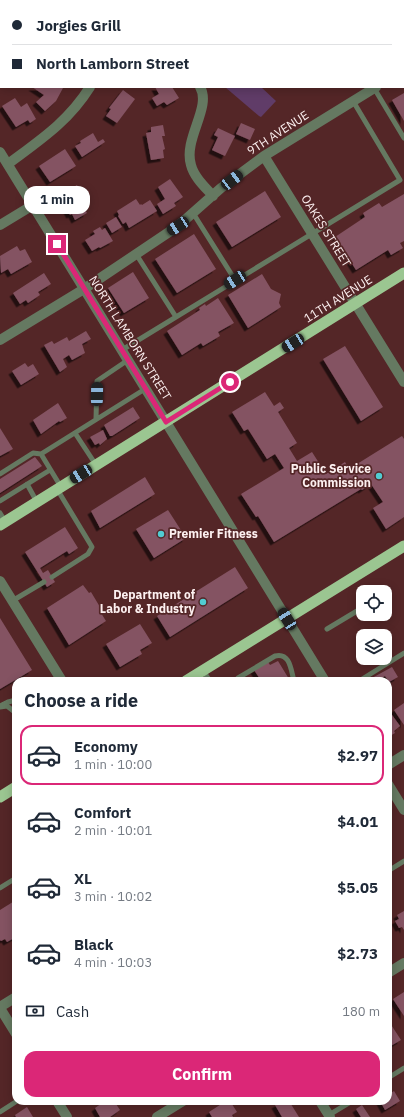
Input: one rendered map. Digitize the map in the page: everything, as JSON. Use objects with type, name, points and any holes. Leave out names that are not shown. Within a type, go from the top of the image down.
[{"type":"highway","name":"11TH AVENUE","points":[[2,520],[37,502],[404,273]]},
{"type":"highway","points":[[193,677],[404,546]]},
{"type":"highway","points":[[0,797],[12,790]]},
{"type":"street","points":[[8,164],[47,136],[80,103],[89,88]]},
{"type":"street","points":[[201,88],[204,93],[203,102],[190,144],[189,157],[194,172],[213,196]]},
{"type":"street","name":"9TH AVENUE","points":[[0,340],[84,289],[178,226],[264,156],[375,88]]},
{"type":"street","name":"NORTH LAMBORN STREET","points":[[0,152],[323,677]]},
{"type":"street","name":"OAKES STREET","points":[[264,156],[404,382]]},
{"type":"street","points":[[0,225],[33,205]]},
{"type":"street","points":[[0,581],[60,677]]},
{"type":"street","points":[[392,762],[404,755]]},
{"type":"street","points":[[392,790],[404,810]]},
{"type":"street","points":[[392,970],[404,963]]},
{"type":"street","points":[[12,1000],[0,1007],[12,1027]]},
{"type":"street","points":[[60,1105],[67,1117]]},
{"type":"street","points":[[157,1117],[176,1105]]},
{"type":"street","points":[[322,1105],[328,1116]]},
{"type":"lane","points":[[375,88],[404,138]]},
{"type":"lane","points":[[122,350],[400,180],[353,101]]},
{"type":"lane","points":[[193,213],[235,280]]},
{"type":"lane","points":[[136,254],[176,317]]},
{"type":"lane","points":[[96,419],[97,381],[128,360]]},
{"type":"lane","points":[[0,474],[33,453],[40,454],[145,388]]},
{"type":"lane","points":[[75,433],[96,465]]},
{"type":"lane","points":[[40,454],[92,547],[88,554],[52,577]]},
{"type":"lane","points":[[0,501],[50,470]]},
{"type":"lane","points":[[26,484],[37,502]]},
{"type":"lane","points":[[12,601],[44,582]]},
{"type":"lane","points":[[327,629],[356,612]]},
{"type":"lane","points":[[365,677],[404,653]]},
{"type":"lane","points":[[240,677],[280,654],[287,660],[293,677]]},
{"type":"lane","points":[[203,671],[207,677]]},
{"type":"lane","points":[[1,706],[12,701]]},
{"type":"lane","points":[[1,706],[7,706],[12,710]]},
{"type":"lane","points":[[392,868],[404,861]]},
{"type":"lane","points":[[0,888],[12,880]]},
{"type":"lane","points":[[392,1076],[404,1068]]},
{"type":"lane","points":[[0,1112],[12,1104]]},
{"type":"lane","points":[[328,1116],[346,1105]]},
{"type":"shaded area","points":[[226,88],[262,88],[276,101],[261,117]]},
{"type":"building","points":[[34,88],[63,88],[56,101],[45,111],[36,102],[44,95]]},
{"type":"building","points":[[156,88],[173,88],[179,98],[167,105],[164,102],[157,106],[152,98],[159,94]]},
{"type":"building","points":[[123,90],[135,99],[117,123],[106,116],[111,109],[109,108]]},
{"type":"building","points":[[404,93],[404,121],[392,100]]},
{"type":"building","points":[[15,98],[21,107],[27,103],[36,119],[30,123],[28,120],[16,127],[2,106]]},
{"type":"building","points":[[241,123],[255,129],[250,140],[236,134]]},
{"type":"building","points":[[163,125],[165,136],[162,136],[165,149],[163,150],[164,158],[151,160],[146,133],[151,132],[151,127]]},
{"type":"building","points":[[218,128],[235,136],[225,156],[212,150],[218,137],[214,135]]},
{"type":"building","points":[[93,133],[98,142],[103,139],[105,142],[82,157],[75,146]]},
{"type":"building","points":[[65,149],[76,166],[50,182],[39,166]]},
{"type":"building","points":[[170,179],[183,197],[174,203],[176,206],[163,214],[157,204],[165,199],[158,187]]},
{"type":"building","points":[[77,185],[80,191],[75,194],[87,213],[75,220],[72,214],[70,215],[63,203],[65,202],[60,195]]},
{"type":"building","points":[[265,191],[281,217],[232,247],[216,222]]},
{"type":"building","points":[[404,194],[404,241],[400,243],[403,248],[391,255],[388,250],[356,270],[335,237],[365,217],[363,213],[379,203],[382,207]]},
{"type":"building","points":[[136,199],[140,205],[150,200],[157,211],[129,228],[126,222],[123,224],[117,211]]},
{"type":"building","points":[[116,217],[122,227],[112,233],[106,223]]},
{"type":"building","points":[[100,227],[102,230],[105,228],[113,241],[92,251],[85,240],[95,234],[93,231]]},
{"type":"building","points":[[194,234],[216,269],[177,293],[155,259]]},
{"type":"building","points":[[17,246],[20,251],[25,249],[32,262],[11,274],[8,269],[1,273],[0,256]]},
{"type":"building","points":[[133,272],[149,298],[124,313],[108,288]]},
{"type":"building","points":[[44,273],[51,284],[38,292],[40,295],[28,303],[26,300],[20,304],[13,293]]},
{"type":"building","points":[[262,274],[271,289],[281,294],[279,303],[281,307],[248,328],[228,295]]},
{"type":"building","points":[[218,298],[234,323],[218,332],[220,336],[203,346],[201,343],[182,355],[167,331],[200,310],[199,308],[205,304],[206,306]]},
{"type":"building","points":[[86,331],[91,339],[82,344],[85,353],[72,360],[69,355],[63,359],[67,367],[60,372],[44,345],[52,341],[54,344],[67,337],[69,341]]},
{"type":"building","points":[[345,346],[383,407],[361,421],[323,359]]},
{"type":"building","points":[[25,363],[28,367],[33,364],[39,374],[21,385],[12,371]]},
{"type":"building","points":[[265,392],[274,406],[280,402],[284,408],[278,412],[297,443],[289,448],[297,461],[312,452],[326,474],[345,462],[349,469],[402,436],[404,439],[404,517],[386,529],[373,508],[383,502],[371,484],[274,542],[258,516],[256,517],[241,494],[284,468],[275,454],[267,459],[248,429],[244,431],[232,412]]},
{"type":"building","points":[[58,403],[67,418],[60,422],[59,421],[41,434],[33,420]]},
{"type":"building","points":[[133,407],[140,418],[110,436],[104,425]]},
{"type":"building","points":[[0,428],[13,449],[0,456]]},
{"type":"building","points":[[103,430],[107,439],[100,445],[99,443],[95,445],[90,437]]},
{"type":"building","points":[[35,457],[42,466],[0,493],[0,479]]},
{"type":"building","points":[[145,477],[155,494],[100,528],[91,511]]},
{"type":"building","name":"Premier Fitness","points":[[168,510],[186,538],[154,558],[136,529]]},
{"type":"building","points":[[65,527],[78,548],[69,554],[67,551],[40,568],[43,573],[48,570],[55,582],[47,587],[25,552]]},
{"type":"building","name":"Department of Labor & Industry","points":[[235,567],[248,588],[170,637],[157,616]]},
{"type":"building","points":[[83,585],[89,593],[91,592],[103,612],[101,613],[106,621],[69,645],[47,608]]},
{"type":"building","points":[[0,618],[32,670],[20,677],[12,677],[12,682],[0,689]]},
{"type":"building","points":[[140,624],[152,643],[140,650],[142,654],[120,667],[106,644]]},
{"type":"building","points":[[278,661],[288,677],[259,677],[254,670],[268,662],[270,665]]},
{"type":"building","points":[[392,667],[398,677],[392,680],[392,677],[374,677]]},
{"type":"building","points":[[404,703],[404,725],[394,710]]},
{"type":"building","points":[[392,715],[400,726],[394,731],[395,733],[392,735]]},
{"type":"building","points":[[12,902],[12,939],[7,942],[5,939],[0,940],[0,910]]},
{"type":"building","points":[[404,911],[404,930],[402,927],[399,928],[395,921],[399,919],[397,915]]},
{"type":"building","points":[[404,992],[404,1016],[393,999]]},
{"type":"building","points":[[392,1026],[401,1040],[392,1045]]},
{"type":"building","points":[[394,1091],[400,1101],[385,1110],[382,1105],[392,1105],[392,1092]]},
{"type":"building","points":[[99,1105],[117,1105],[120,1110],[110,1117],[100,1117],[95,1108]]},
{"type":"building","points":[[220,1105],[233,1105],[237,1112],[232,1115],[233,1117],[212,1117],[209,1112]]},
{"type":"building","points":[[275,1105],[292,1105],[299,1117],[282,1117]]},
{"type":"building","points":[[362,1105],[370,1117],[361,1117],[356,1109]]},
{"type":"building","points":[[27,1107],[33,1117],[16,1117],[15,1115]]},
{"type":"place","name":"Public Service Commission","points":[[379,476]]},
{"type":"place","name":"Premier Fitness","points":[[161,534]]},
{"type":"place","name":"Department of Labor & Industry","points":[[203,602]]},
{"type":"route","points":[[57,244],[166,422],[230,382]]}]
